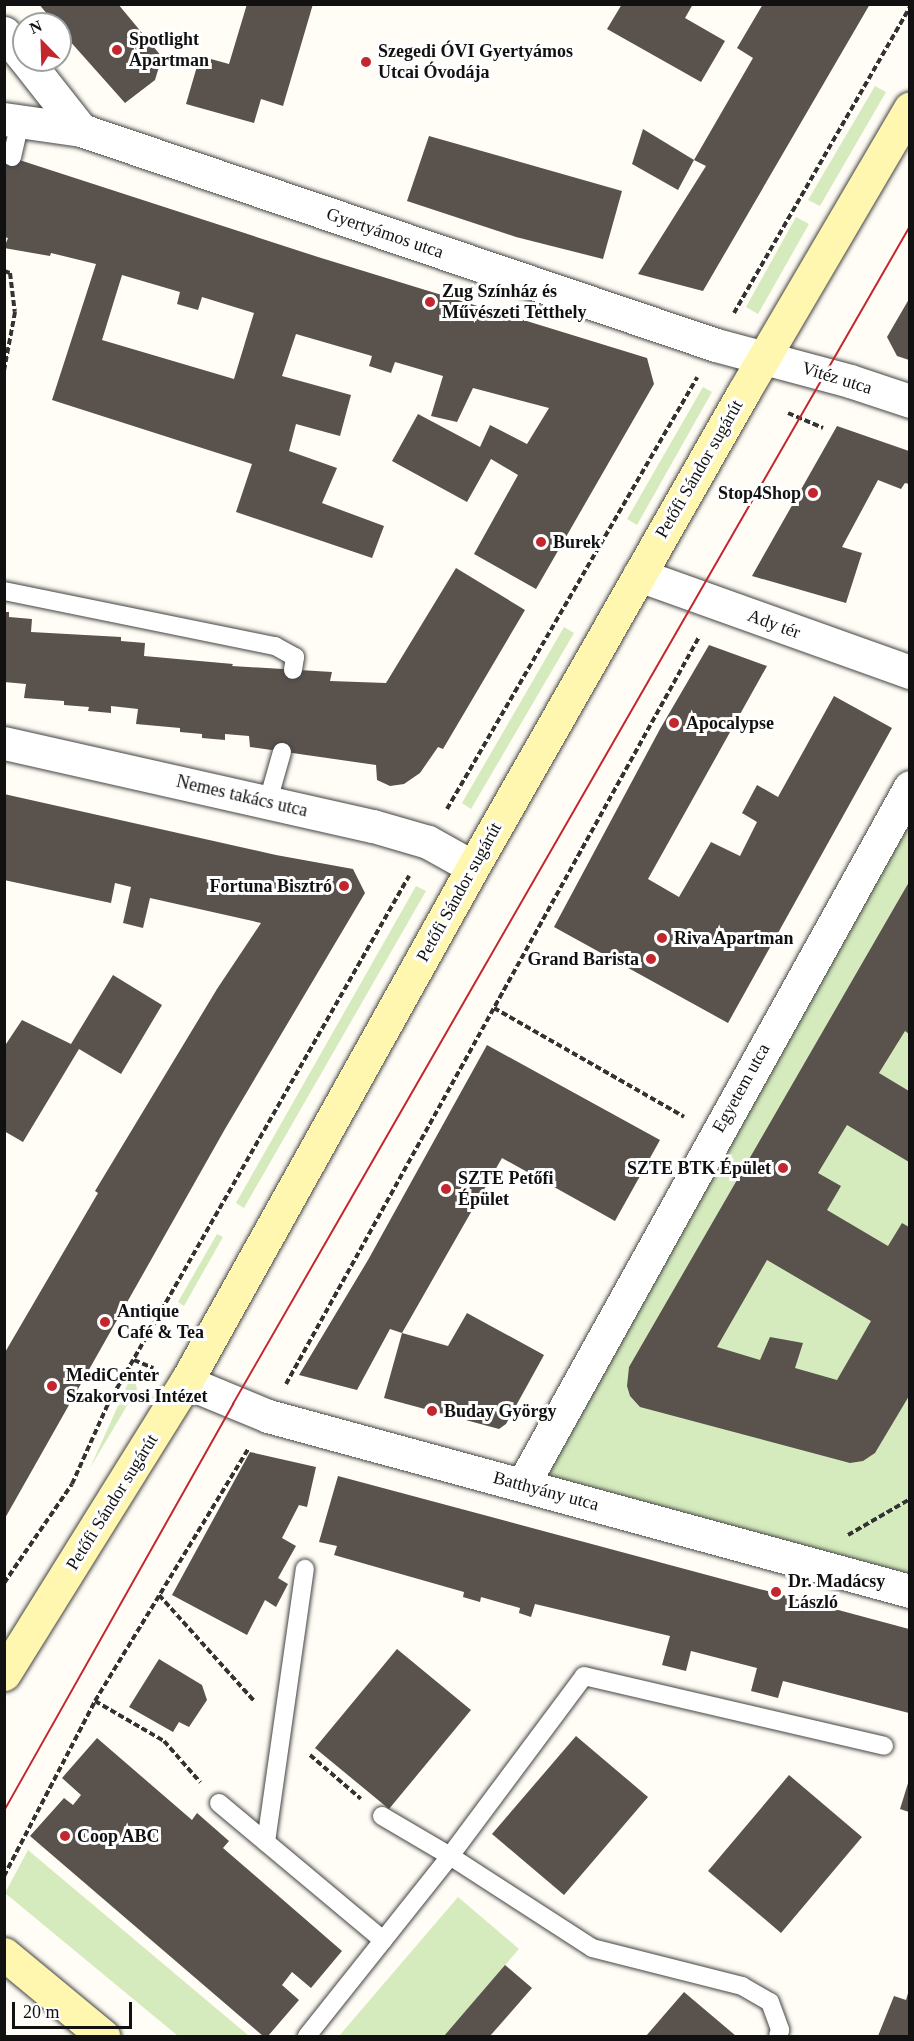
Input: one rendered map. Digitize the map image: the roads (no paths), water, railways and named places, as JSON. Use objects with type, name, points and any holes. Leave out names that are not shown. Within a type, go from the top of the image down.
[{"type":"street","points":[[35,72],[81,130]]},
{"type":"street","name":"Petőfi Sándor sugárút","points":[[4,1674],[186,1382],[472,867],[909,108]]},
{"type":"street","name":"Gyertyámos utca","points":[[12,120],[81,130],[716,345],[764,357]]},
{"type":"street","name":"Vitéz utca","points":[[764,357],[909,401]]},
{"type":"street","name":"Ady tér","points":[[639,575],[909,672]]},
{"type":"street","name":"Nemes takács utca","points":[[4,743],[268,801],[428,842],[472,867]]},
{"type":"street","name":"Egyetem utca","points":[[524,1484],[909,787]]},
{"type":"street","name":"Batthyány utca","points":[[186,1382],[268,1416],[524,1484],[909,1591]]},
{"type":"street","points":[[4,1954],[103,2037]]},
{"type":"lane","points":[[12,120],[12,157]]},
{"type":"lane","points":[[4,591],[275,646],[295,657],[293,670]]},
{"type":"lane","points":[[268,801],[282,752]]},
{"type":"lane","points":[[266,1842],[305,1569]]},
{"type":"lane","points":[[307,2037],[450,1856],[584,1676],[884,1746]]},
{"type":"lane","points":[[219,1803],[383,1940]]},
{"type":"lane","points":[[382,1816],[450,1856],[592,1948],[742,1986],[770,2002],[780,2030],[778,2037]]},
{"type":"tram line","points":[[4,1811],[233,1404],[910,226]]},
{"type":"place","name":"Spotlight Apartman","points":[[117,50]]},
{"type":"place","name":"Szegedi ÓVI Gyertyámos Utcai Óvodája","points":[[366,62]]},
{"type":"place","name":"Zug Színház és Művészeti Tetthely","points":[[430,302]]},
{"type":"place","name":"Stop4Shop","points":[[813,493]]},
{"type":"place","name":"Burek","points":[[541,542]]},
{"type":"place","name":"Apocalypse","points":[[674,723]]},
{"type":"place","name":"Fortuna Bisztró","points":[[344,886]]},
{"type":"place","name":"Riva Apartman","points":[[662,938]]},
{"type":"place","name":"Grand Barista","points":[[651,959]]},
{"type":"place","name":"SZTE BTK Épület","points":[[783,1168]]},
{"type":"place","name":"SZTE Petőfi Épület","points":[[446,1189]]},
{"type":"place","name":"Antique Café & Tea","points":[[105,1322]]},
{"type":"place","name":"MediCenter Szakorvosi Intézet","points":[[52,1386]]},
{"type":"place","name":"Buday György","points":[[432,1411]]},
{"type":"place","name":"Dr. Madácsy László","points":[[776,1592]]},
{"type":"place","name":"Coop ABC","points":[[65,1836]]}]
